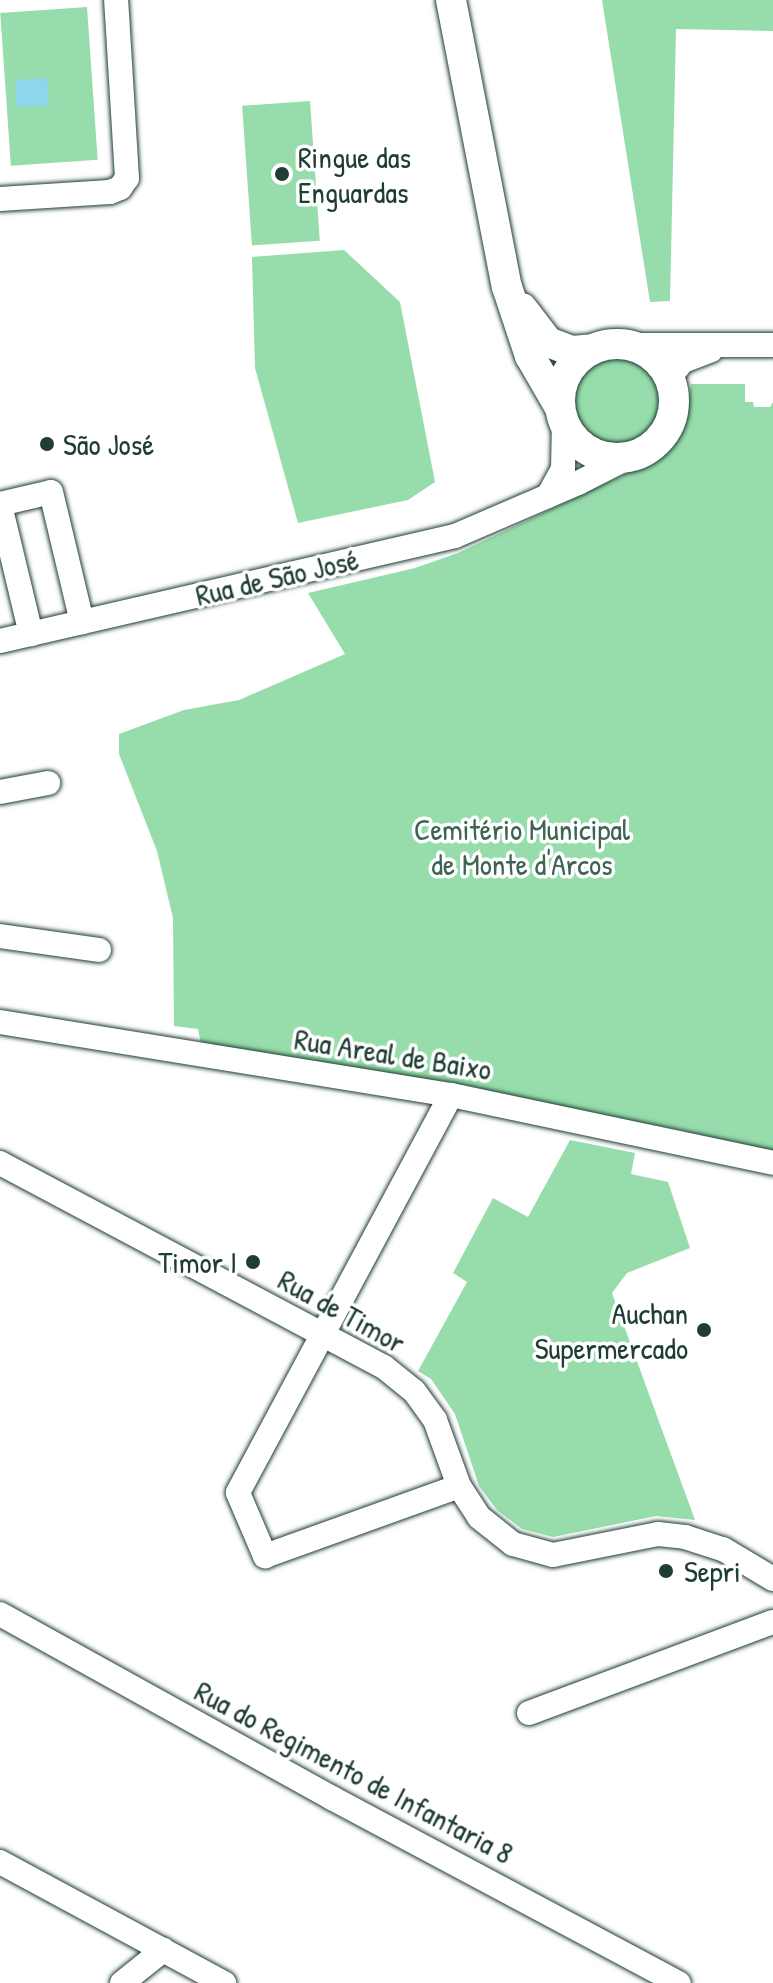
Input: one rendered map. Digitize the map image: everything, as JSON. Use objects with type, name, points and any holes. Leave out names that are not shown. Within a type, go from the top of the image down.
[{"type":"street","points":[[0,199],[110,192],[120,188],[127,178],[116,0]]},
{"type":"street","points":[[451,0],[507,287],[530,356],[582,447],[611,458],[627,458],[651,447],[668,427],[674,401],[669,378],[652,357],[633,345]]},
{"type":"street","points":[[507,287],[548,342],[572,351],[633,345],[773,345]]},
{"type":"street","points":[[669,378],[683,361],[725,345]]},
{"type":"street","points":[[548,496],[563,469],[566,447],[561,414],[565,377],[582,356],[593,349]]},
{"type":"street","name":"Rua de São José","points":[[0,641],[455,536],[627,458]]},
{"type":"street","points":[[31,634],[0,505],[51,492],[82,622]]},
{"type":"street","points":[[0,792],[48,783]]},
{"type":"street","points":[[0,936],[99,950]]},
{"type":"street","name":"Rua Areal de Baixo","points":[[0,1022],[451,1095],[773,1163]]},
{"type":"street","points":[[451,1095],[238,1493],[265,1556],[459,1486]]},
{"type":"street","name":"Rua de Timor","points":[[0,1163],[384,1367],[414,1391],[435,1420],[459,1486],[479,1517],[513,1544],[553,1555],[658,1534],[685,1537],[723,1549],[773,1579]]},
{"type":"street","name":"Rua do Regimento de Infantaria 8","points":[[0,1614],[679,1983]]},
{"type":"street","points":[[529,1713],[773,1622]]},
{"type":"street","points":[[0,1862],[224,1983]]},
{"type":"street","points":[[122,1983],[163,1950]]},
{"type":"green space","points":[[602,0],[773,0],[773,31],[676,29],[670,301],[650,302]]},
{"type":"green space","points":[[87,7],[98,160],[11,166],[0,13]]},
{"type":"green space","name":"Ringue das Enguardas","points":[[310,101],[320,241],[252,245],[242,106]]},
{"type":"green space","points":[[344,250],[400,302],[435,482],[408,500],[298,523],[255,368],[252,257]]},
{"type":"green space","points":[[618,358],[642,365],[654,377],[661,401],[654,425],[642,437],[618,444],[594,437],[582,425],[575,401],[582,377],[594,365]]},
{"type":"green space","name":"Cemitério Municipal de Monte d'Arcos","points":[[691,384],[745,384],[745,402],[753,402],[754,407],[770,407],[773,402],[773,1151],[675,1129],[201,1044],[198,1029],[174,1026],[173,918],[157,851],[119,754],[119,734],[184,710],[239,700],[345,654],[308,593],[415,568],[458,553],[653,461],[670,447],[685,419]]},
{"type":"green space","points":[[570,1140],[635,1153],[631,1174],[668,1182],[690,1248],[627,1273],[612,1293],[695,1520],[656,1516],[553,1537],[522,1529],[497,1510],[479,1486],[455,1414],[431,1379],[418,1371],[467,1282],[453,1273],[493,1198],[528,1217]]},
{"type":"water","points":[[47,78],[49,105],[17,107],[15,80]]},
{"type":"place","name":"Ringue das Enguardas","points":[[282,174]]},
{"type":"place","name":"São José","points":[[47,444]]},
{"type":"place","name":"Timor I","points":[[253,1262]]},
{"type":"place","name":"Auchan Supermercado","points":[[704,1330]]},
{"type":"place","name":"Sepri","points":[[666,1571]]}]
